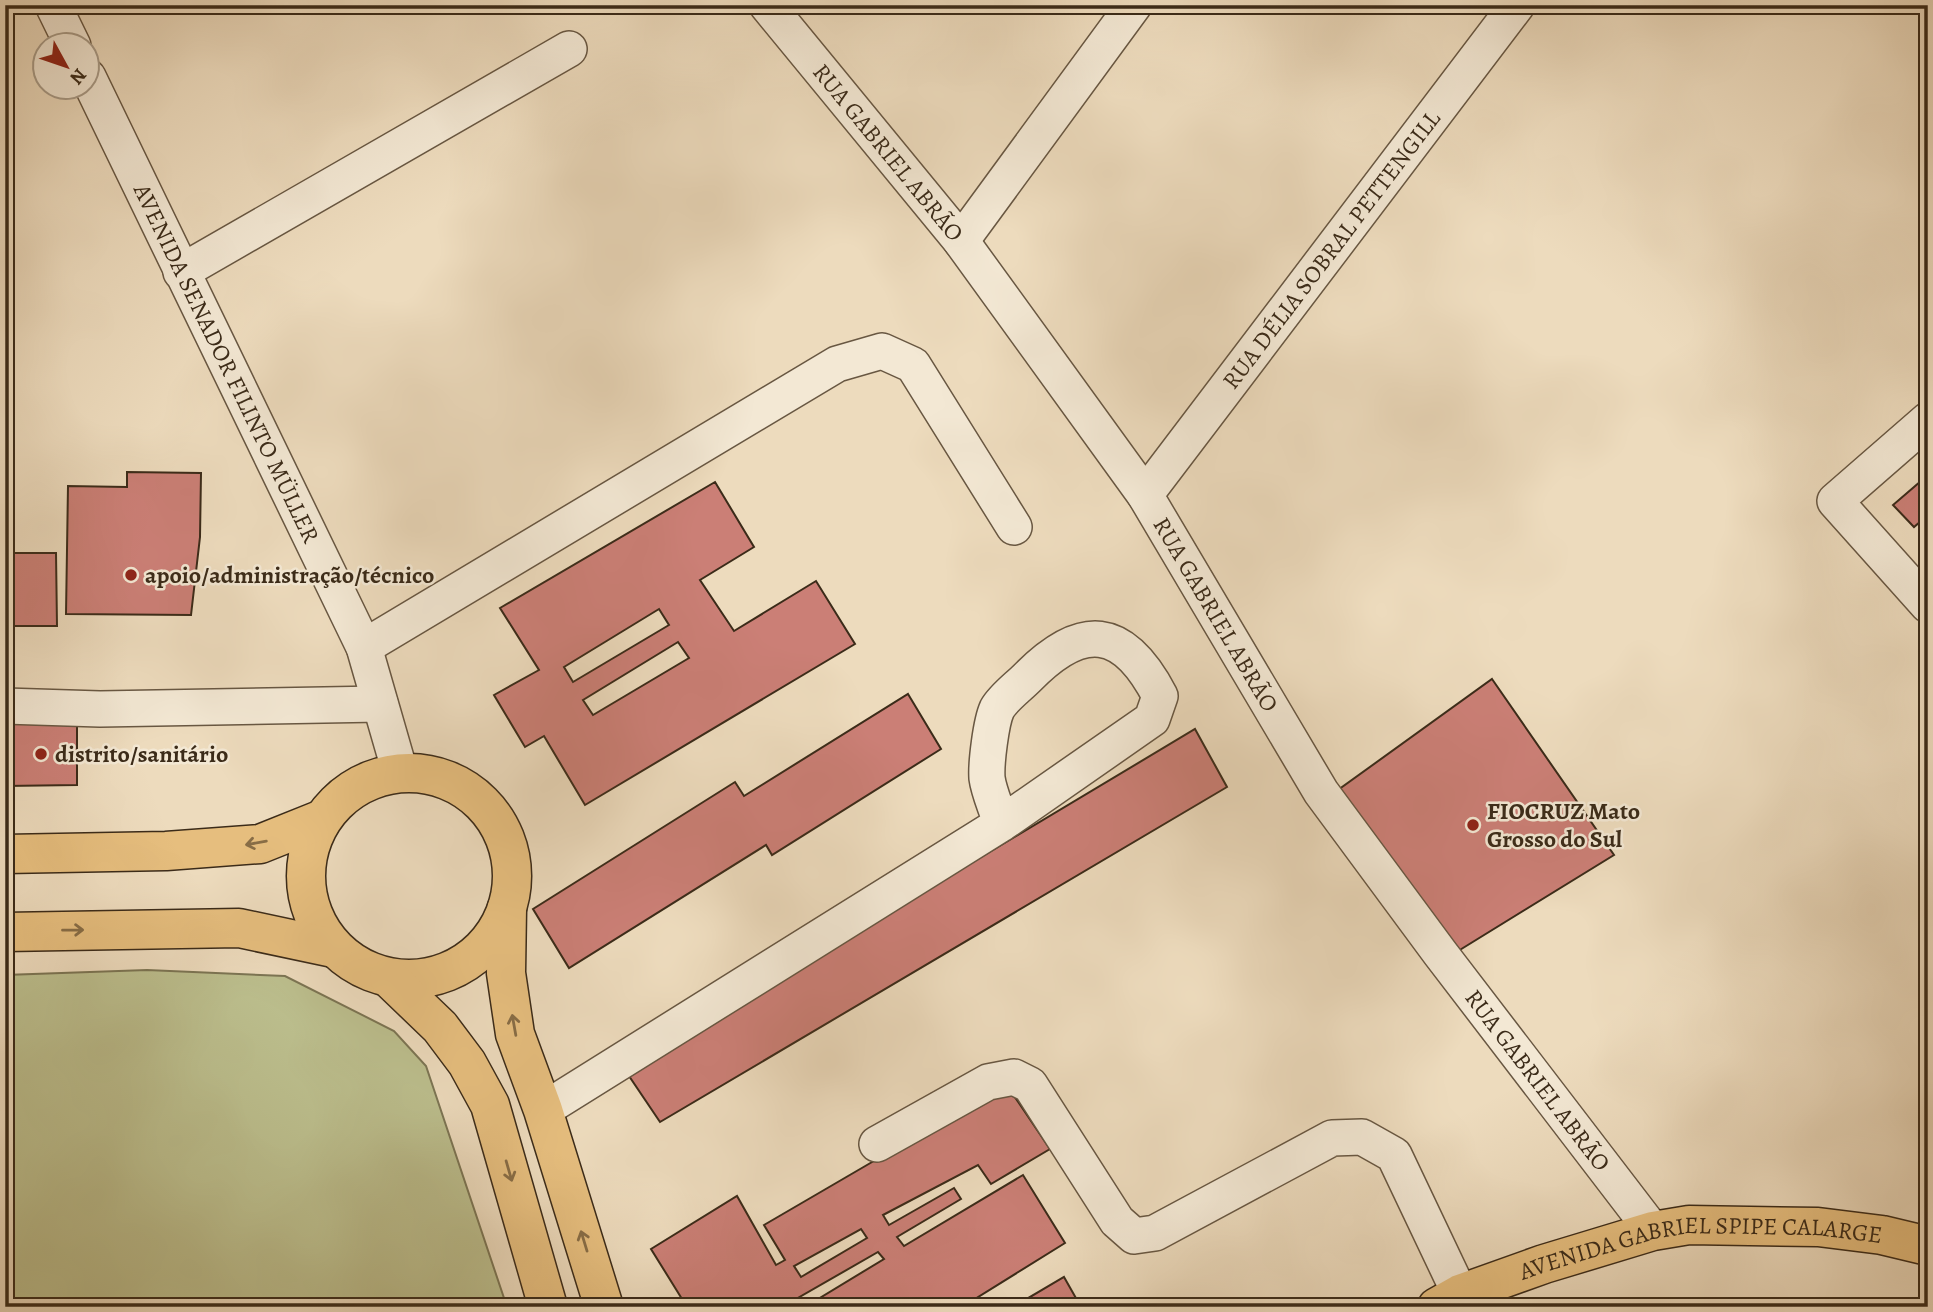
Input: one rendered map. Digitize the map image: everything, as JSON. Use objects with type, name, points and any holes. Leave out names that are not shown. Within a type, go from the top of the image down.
[{"type":"main road","points":[[507,908],[494,935],[473,957],[447,972],[418,979],[389,978],[358,967],[333,948],[314,919],[305,886],[307,852],[320,820],[341,796],[368,779],[400,772],[433,774],[465,788],[491,811],[507,840],[513,874],[507,908],[506,973],[515,1034],[544,1110],[604,1307]]},
{"type":"main road","points":[[5,853],[166,851],[260,844],[320,820]]},
{"type":"main road","points":[[5,932],[239,928],[333,948]]},
{"type":"main road","points":[[389,978],[440,1027],[467,1063],[491,1105],[548,1307]]},
{"type":"main road","name":"AVENIDA GABRIEL SPIPE CALARGE","points":[[1448,1300],[1544,1264],[1653,1231],[1689,1225],[1818,1227],[1882,1235],[1928,1246]]},
{"type":"street","points":[[53,5],[66,32]]},
{"type":"street","name":"RUA GABRIEL ABRÃO","points":[[767,5],[961,241],[1145,495],[1321,792],[1440,953],[1653,1231]]},
{"type":"street","points":[[961,241],[1134,5]]},
{"type":"street","name":"RUA DÉLIA SOBRAL PETTENGILL","points":[[1145,495],[1517,5]]},
{"type":"street","points":[[181,272],[569,49]]},
{"type":"street","name":"AVENIDA SENADOR FILINTO MÜLLER","points":[[100,102],[364,647],[400,772]]},
{"type":"street","points":[[364,647],[837,364],[882,352],[913,365],[1014,527]]},
{"type":"street","points":[[1928,420],[1835,502],[1928,605]]},
{"type":"street","points":[[544,1110],[1001,824],[1153,719],[1160,695],[1147,671],[1126,649],[1097,638],[1079,641],[1040,665],[998,708],[991,736],[987,778],[1001,824]]},
{"type":"street","points":[[5,706],[100,709],[380,705]]},
{"type":"street","points":[[877,1144],[989,1082],[1014,1077],[1030,1085],[1117,1221],[1134,1237],[1155,1233],[1332,1138],[1362,1137],[1394,1155],[1448,1300]]},
{"type":"green space","points":[[147,970],[285,976],[394,1031],[426,1066],[507,1307],[5,1307],[5,975]]},
{"type":"building","name":"apoio/administração/técnico","points":[[127,472],[201,473],[200,537],[191,615],[66,614],[68,486],[127,487]]},
{"type":"building","points":[[1928,475],[1928,515],[1914,527],[1893,505]]},
{"type":"building","points":[[715,482],[754,547],[700,580],[734,631],[816,581],[855,644],[585,805],[544,736],[525,747],[494,695],[539,670],[500,608]],"holes":[[[659,609],[669,625],[573,682],[564,667]],[[678,642],[689,658],[593,715],[583,700]]]},
{"type":"building","points":[[5,553],[56,553],[57,626],[5,626]]},
{"type":"building","name":"FIOCRUZ Mato Grosso do Sul","points":[[1492,679],[1614,855],[1450,956],[1331,795]]},
{"type":"building","points":[[908,694],[941,749],[772,855],[766,845],[569,968],[533,909],[735,782],[744,796]]},
{"type":"building","name":"distrito/sanitário","points":[[77,723],[77,785],[5,786],[5,724]]},
{"type":"building","points":[[1195,729],[1227,787],[660,1122],[625,1070]]},
{"type":"building","points":[[1006,1084],[1050,1149],[991,1184],[978,1165],[883,1215],[889,1225],[954,1188],[961,1199],[897,1237],[904,1246],[1023,1175],[1065,1243],[962,1307],[805,1307],[884,1259],[878,1252],[782,1307],[687,1307],[651,1249],[737,1196],[776,1265],[785,1260],[764,1225]],"holes":[[[861,1229],[867,1238],[801,1277],[794,1266]]]},
{"type":"building","points":[[1064,1277],[1081,1307],[1013,1307]]},
{"type":"place","name":"apoio/administração/técnico","points":[[131,575]]},
{"type":"place","name":"distrito/sanitário","points":[[41,754]]},
{"type":"place","name":"FIOCRUZ Mato Grosso do Sul","points":[[1473,825]]}]
